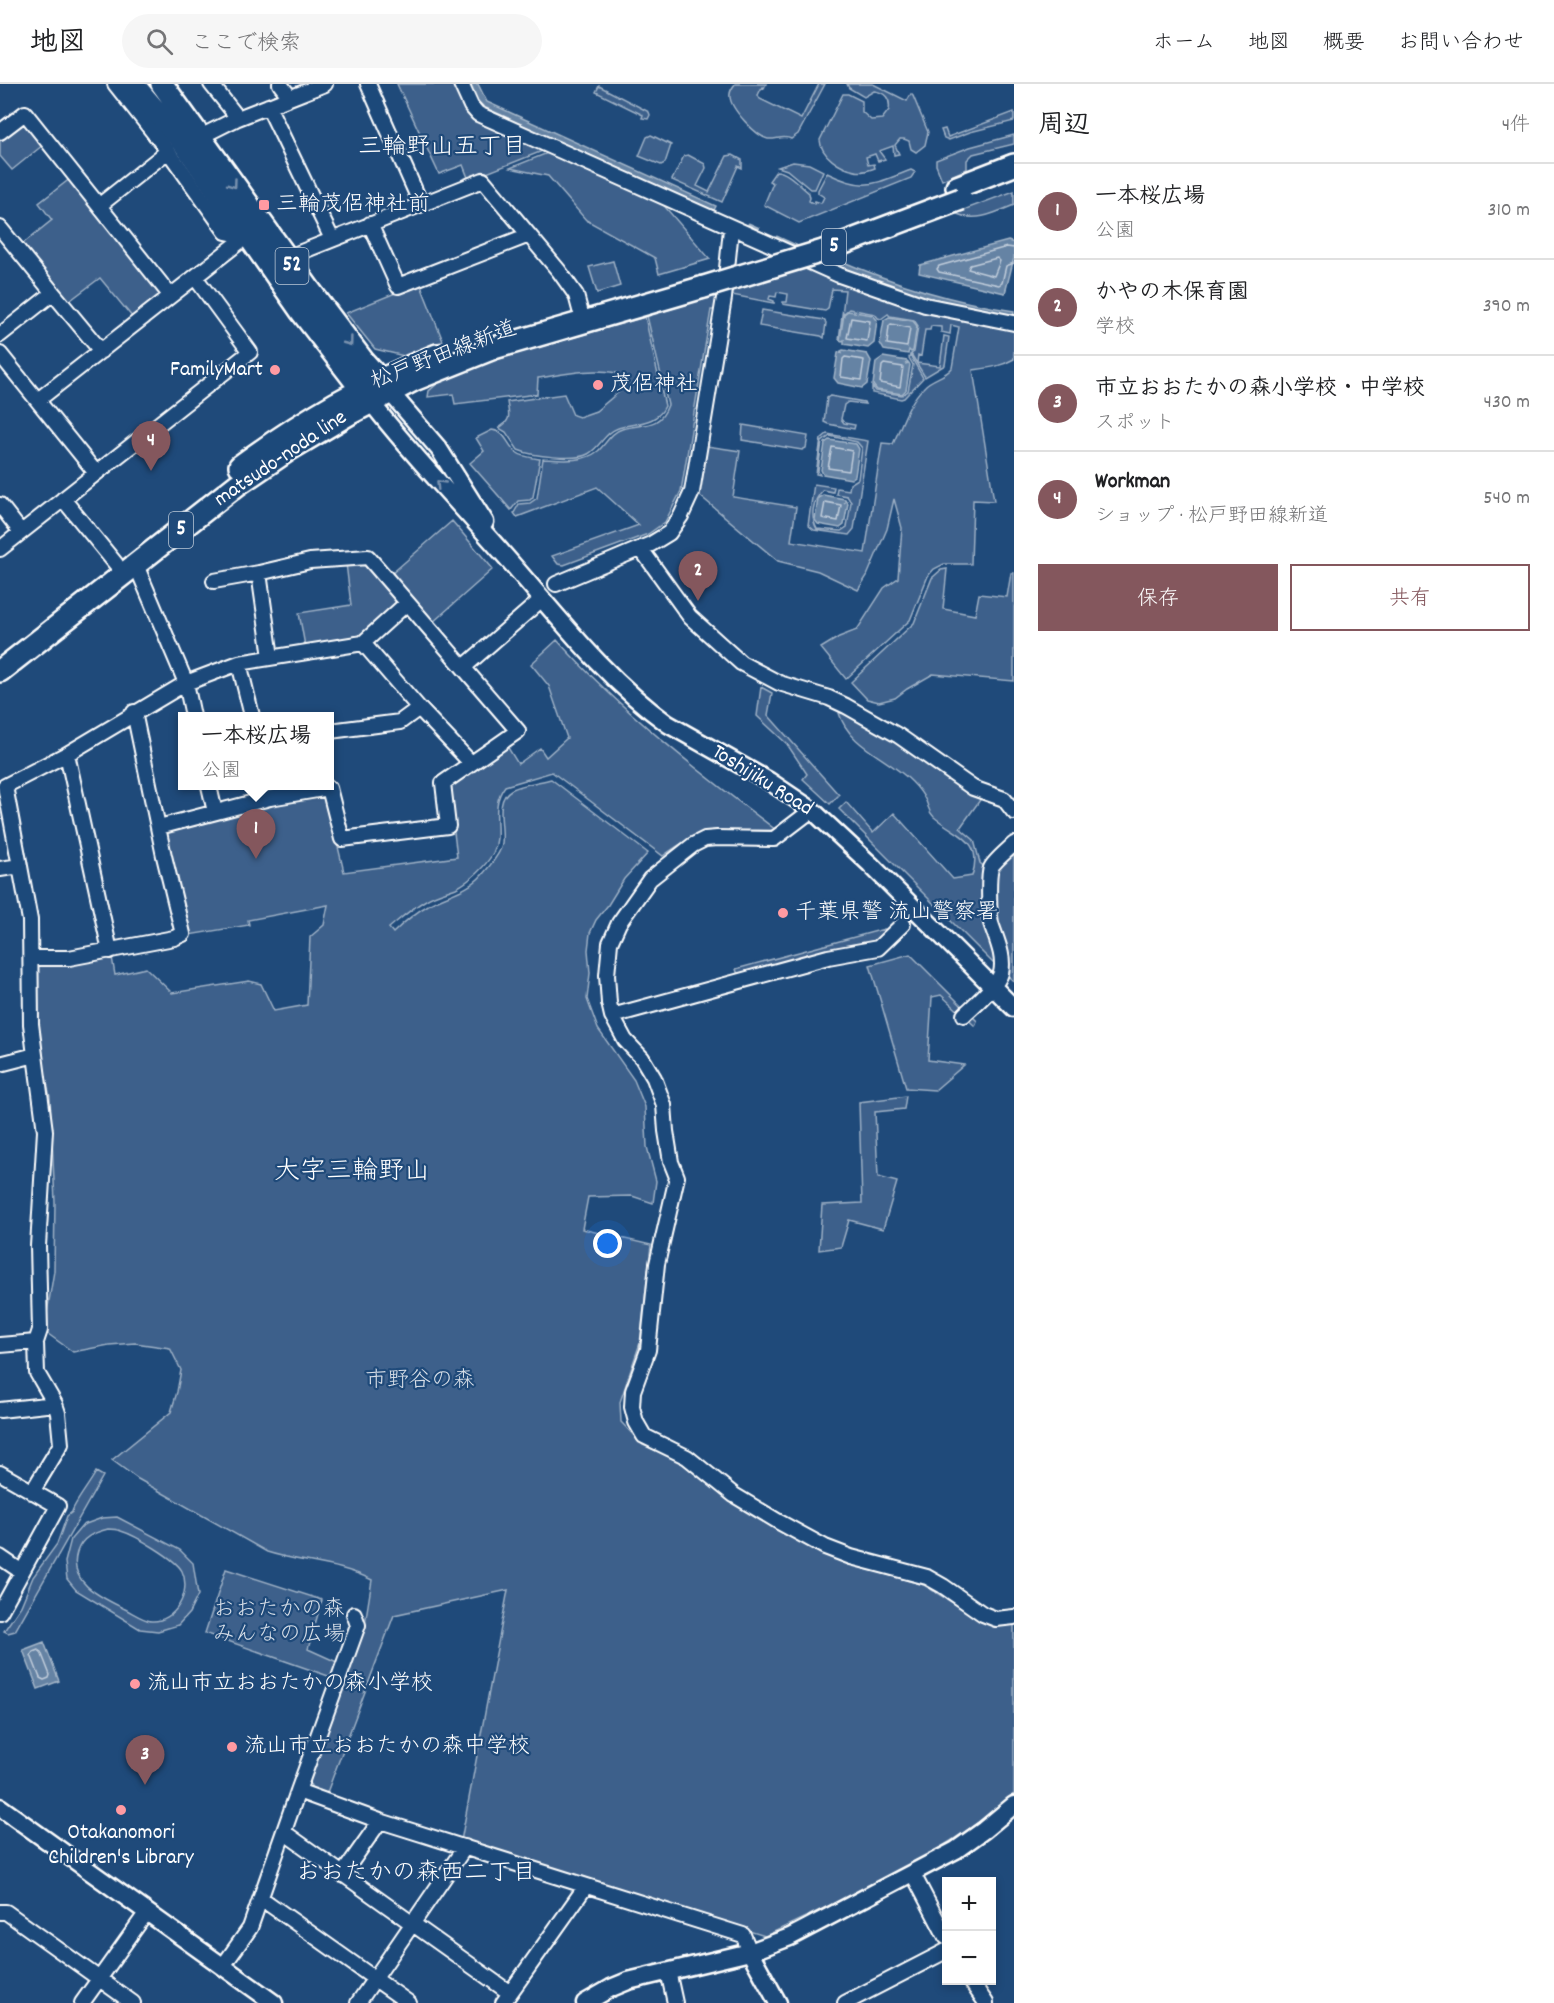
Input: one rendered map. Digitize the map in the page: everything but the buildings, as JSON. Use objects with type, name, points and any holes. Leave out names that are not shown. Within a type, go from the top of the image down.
[{"type":"main road","points":[[133,84],[184,144]]},
{"type":"main road","name":"52","points":[[149,84],[184,144]]},
{"type":"main road","points":[[162,84],[184,144]]},
{"type":"main road","name":"Toshijiku Road","points":[[184,144],[241,235],[301,311],[375,390]]},
{"type":"main road","name":"Toshijiku Road","points":[[184,144],[286,258],[360,356],[375,390]]},
{"type":"main road","name":"5","points":[[959,193],[1014,165]]},
{"type":"main road","name":"5","points":[[959,193],[1014,178]]},
{"type":"main road","name":"松戸野田線新道","points":[[375,390],[471,342],[515,327],[823,250],[959,193]]},
{"type":"main road","name":"matsudo-noda line","points":[[0,671],[126,565],[255,472],[375,390],[494,348],[702,281]]},
{"type":"main road","name":"5","points":[[0,656],[126,565]]},
{"type":"street","points":[[116,84],[184,144]]},
{"type":"street","points":[[211,84],[238,118]]},
{"type":"street","points":[[280,84],[290,97]]},
{"type":"street","points":[[100,206],[184,144],[238,118],[325,84]]},
{"type":"street","points":[[368,84],[421,204]]},
{"type":"street","points":[[462,84],[471,106],[478,114],[839,276],[925,305],[1014,323]]},
{"type":"street","points":[[268,106],[332,240]]},
{"type":"street","points":[[0,132],[25,114],[170,295]]},
{"type":"street","points":[[286,258],[483,180],[559,271],[576,296],[580,310]]},
{"type":"street","points":[[370,224],[398,286],[529,235]]},
{"type":"street","points":[[556,584],[641,549],[669,533],[681,516],[692,492],[724,298],[731,229]]},
{"type":"street","points":[[1,230],[101,351]]},
{"type":"street","points":[[38,400],[195,277],[241,235]]},
{"type":"street","points":[[0,549],[250,352],[195,277]]},
{"type":"street","points":[[0,335],[53,293]]},
{"type":"street","points":[[0,354],[96,472]]},
{"type":"street","name":"Toshijiku Road","points":[[375,390],[439,449],[508,559]]},
{"type":"street","name":"Toshijiku Road","points":[[375,390],[422,465],[615,680],[668,724],[769,781],[812,810],[870,864],[1014,1008]]},
{"type":"street","points":[[63,499],[126,565],[186,683],[192,712]]},
{"type":"street","points":[[0,505],[21,532]]},
{"type":"street","points":[[641,549],[690,617],[741,663],[779,682],[846,706],[899,736],[973,788],[1004,799],[1014,812]]},
{"type":"street","points":[[214,581],[310,561],[368,557],[518,731],[443,783],[448,826],[342,839],[330,790]]},
{"type":"street","points":[[259,573],[271,657]]},
{"type":"street","points":[[464,667],[542,599]]},
{"type":"street","points":[[32,1492],[61,1444],[55,1404],[37,1373],[36,1342],[40,1330],[39,1246],[45,1131],[31,1024],[30,920],[5,786],[67,754],[186,683],[239,663],[363,644],[407,603]]},
{"type":"street","points":[[363,644],[471,763]]},
{"type":"street","points":[[239,663],[251,712]]},
{"type":"street","points":[[334,730],[400,722],[419,708]]},
{"type":"street","points":[[31,958],[69,958],[174,939],[183,934],[134,712]]},
{"type":"street","points":[[67,754],[110,951]]},
{"type":"street","points":[[210,790],[215,812]]},
{"type":"street","points":[[159,827],[215,812],[268,792],[298,790]]},
{"type":"street","points":[[812,810],[774,839],[705,839],[665,865],[650,879],[619,923],[610,943],[607,975],[612,1016],[625,1040],[642,1058],[654,1078],[664,1105],[671,1162],[677,1177],[657,1263],[648,1350],[633,1390],[632,1407],[636,1422],[644,1436],[687,1457],[734,1495],[825,1547],[851,1557],[927,1577],[983,1614],[996,1619],[1014,1617]]},
{"type":"street","points":[[964,1015],[1001,975],[999,946],[990,920],[991,868],[1014,844]]},
{"type":"street","points":[[0,868],[20,866]]},
{"type":"street","points":[[612,1016],[828,957],[879,948],[903,924]]},
{"type":"street","points":[[0,1064],[35,1055]]},
{"type":"street","points":[[0,1345],[36,1342]]},
{"type":"street","points":[[0,1410],[55,1404]]},
{"type":"street","points":[[0,1473],[58,1506],[0,1612]]},
{"type":"street","points":[[0,1557],[22,1572]]},
{"type":"street","points":[[223,1966],[250,1928],[262,1899],[298,1791],[358,1626],[354,1614]]},
{"type":"street","points":[[298,1791],[380,1821],[743,1935],[778,2003]]},
{"type":"street","points":[[585,2003],[628,1981],[750,1952],[808,1929],[913,1874],[969,1841],[1014,1805]]},
{"type":"street","points":[[2,1811],[274,2003]]},
{"type":"street","points":[[342,1875],[380,1821]]},
{"type":"street","points":[[285,1833],[413,1924],[506,1998],[586,1886]]},
{"type":"street","points":[[358,2003],[465,1847]]},
{"type":"street","points":[[913,1874],[943,1931]]},
{"type":"street","points":[[262,1899],[409,2003]]},
{"type":"street","points":[[0,1912],[6,1912],[133,2003]]},
{"type":"street","points":[[82,2003],[147,1912]]},
{"type":"street","points":[[845,2003],[942,1953]]},
{"type":"street","points":[[668,1971],[675,2003]]},
{"type":"street","points":[[973,1985],[986,2003]]},
{"type":"street","points":[[873,1990],[879,2003]]},
{"type":"green space","points":[[397,84],[456,84],[468,111],[545,150],[469,180],[463,165],[439,174]]},
{"type":"green space","points":[[735,84],[766,84],[758,95],[760,99],[801,119],[819,84],[825,84],[798,134],[791,139],[786,137],[768,139],[757,133],[745,121],[731,102],[731,90]]},
{"type":"green space","points":[[847,84],[873,84],[907,101],[911,94],[928,132],[925,145],[916,152],[911,149],[909,141],[900,139],[895,145],[899,154],[894,155],[893,146],[879,151],[885,159],[878,161],[875,154],[866,157],[868,165],[874,164],[875,168],[858,172],[832,160],[821,146],[820,140],[843,94],[862,101],[862,112],[871,120],[882,119],[889,110],[888,99],[884,95],[874,91],[864,97],[849,88]]},
{"type":"green space","points":[[599,86],[649,112],[648,119],[642,118],[643,115],[596,92]]},
{"type":"green space","points":[[1014,112],[1014,121],[949,140],[944,138],[941,130],[945,129],[948,137]]},
{"type":"green space","points":[[21,122],[26,123],[43,145],[12,170],[0,156],[0,139]]},
{"type":"green space","points":[[651,135],[671,145],[665,163],[661,165],[639,156],[647,137]]},
{"type":"green space","points":[[1014,135],[1014,144],[973,154],[967,160],[967,169],[942,180],[936,160],[970,147]]},
{"type":"green space","points":[[550,152],[660,201],[710,259],[659,274],[655,258],[586,220],[548,176],[510,168]]},
{"type":"green space","points":[[688,155],[705,164],[706,168],[697,186],[709,192],[727,156],[733,155],[742,160],[742,168],[738,166],[722,202],[672,180],[684,156]]},
{"type":"green space","points":[[793,162],[809,164],[823,171],[815,189],[810,189],[787,170],[778,167]]},
{"type":"green space","points":[[911,170],[915,172],[911,178],[799,223],[764,205],[773,183],[769,181],[776,171],[785,173],[798,183],[809,193],[809,201],[814,204],[815,201],[821,203],[824,197],[818,193],[818,190],[827,173],[851,183],[869,184]]},
{"type":"green space","points":[[71,178],[162,292],[161,297],[133,318],[100,278],[68,302],[21,245],[52,220],[39,203]]},
{"type":"green space","points":[[1014,191],[1014,205],[1000,211],[977,217],[955,213]]},
{"type":"green space","points":[[613,261],[620,286],[597,293],[589,267]]},
{"type":"green space","points":[[808,267],[848,285],[1014,329],[1014,359],[989,368],[973,370],[994,501],[973,500],[971,564],[944,564],[934,569],[928,576],[910,620],[846,679],[821,648],[857,630],[884,588],[898,578],[902,528],[894,499],[887,529],[867,576],[858,590],[818,571],[778,561],[699,495],[707,446],[740,451],[733,497],[796,507],[791,541],[865,553],[882,443],[893,444],[906,413],[919,392],[928,383],[952,368],[959,327],[951,325],[950,334],[941,332],[941,327],[931,326],[930,330],[925,330],[921,356],[918,355],[917,363],[940,366],[944,336],[949,337],[945,365],[925,377],[911,354],[914,352],[918,326],[914,320],[888,314],[881,319],[875,314],[849,309],[843,314],[839,340],[845,290],[832,289],[828,309],[825,311],[783,304],[787,302],[788,294],[777,292],[776,297],[770,296],[769,299],[774,303],[732,295],[733,290]]},
{"type":"green space","points":[[420,283],[443,341],[404,356],[375,349],[346,313]]},
{"type":"green space","points":[[717,295],[715,310],[711,310],[681,491],[665,522],[648,534],[564,565],[558,564],[552,556],[639,525],[597,487],[517,517],[514,513],[519,504],[530,503],[537,498],[543,459],[572,460],[592,455],[618,431],[649,424],[660,418],[668,405],[647,316]]},
{"type":"green space","points":[[762,310],[824,320],[826,323],[824,338],[759,326]]},
{"type":"green space","points":[[645,317],[665,406],[656,417],[650,420],[612,431],[588,454],[554,457],[518,450],[506,432],[499,428],[508,420],[507,402],[564,394],[573,415],[579,417],[596,411],[621,390],[617,373],[588,371],[538,378],[537,394],[455,404],[453,394],[428,397],[429,391],[438,383],[494,360]]},
{"type":"green space","points":[[910,355],[923,378],[904,398],[872,393],[872,386],[876,391],[902,395],[908,391],[913,365],[909,358]]},
{"type":"green space","points":[[830,396],[864,402],[865,404],[848,402],[844,405],[841,419],[844,423],[855,425],[854,429],[824,422],[827,398]]},
{"type":"green space","points":[[743,425],[808,436],[806,448],[802,450],[742,440]]},
{"type":"green space","points":[[492,430],[501,433],[518,454],[540,459],[533,497],[530,500],[518,501],[511,510],[470,463],[484,451],[476,438]]},
{"type":"green space","points":[[827,434],[868,441],[854,529],[849,535],[814,530],[808,525],[814,484],[834,487],[833,492],[823,490],[814,504],[813,519],[817,529],[841,531],[847,527],[851,502],[847,496],[836,494],[837,488],[849,490],[850,484],[858,479],[862,448],[857,442],[830,436],[822,442],[818,471],[820,475],[816,474],[821,439]]},
{"type":"green space","points":[[452,521],[493,569],[432,623],[390,575]]},
{"type":"green space","points":[[366,562],[398,600],[398,605],[358,639],[305,646],[299,613],[351,605],[346,563]]},
{"type":"green space","points":[[947,569],[943,609],[975,615],[979,594],[1007,597],[1011,573],[1014,573],[1014,681],[933,674],[895,698],[879,702],[867,699],[851,682],[914,623],[932,578],[941,570]]},
{"type":"green space","name":"市野谷の森","points":[[557,640],[634,716],[776,830],[705,834],[678,845],[663,856],[552,772],[505,786],[498,803],[496,845],[486,863],[461,885],[426,900],[389,928],[393,933],[425,907],[464,889],[482,875],[501,848],[502,801],[511,790],[520,787],[551,779],[648,853],[624,879],[596,920],[590,933],[588,950],[590,973],[587,999],[598,1029],[634,1080],[645,1107],[647,1147],[656,1181],[653,1203],[632,1196],[588,1197],[582,1229],[651,1245],[640,1343],[620,1402],[621,1422],[643,1445],[679,1460],[751,1513],[814,1549],[842,1562],[924,1585],[987,1624],[995,1627],[1014,1625],[1014,1794],[986,1817],[926,1856],[863,1890],[765,1936],[461,1841],[508,1590],[394,1615],[326,1795],[312,1790],[308,1776],[365,1624],[372,1580],[347,1570],[267,1552],[138,1479],[112,1460],[171,1412],[181,1370],[170,1348],[135,1343],[73,1352],[44,1331],[54,1271],[55,1202],[50,1097],[38,1040],[36,967],[40,962],[112,957],[115,975],[146,968],[172,993],[249,981],[261,984],[274,1011],[307,1005],[310,937],[324,925],[328,905],[248,920],[249,925],[189,935],[165,834],[169,829],[297,797],[322,794],[326,797],[344,872],[457,857],[449,791],[451,783],[507,746],[518,764],[540,748],[546,757],[567,738],[549,686],[531,664]]},
{"type":"green space","points":[[761,687],[772,693],[768,715],[839,795],[830,804],[803,779],[807,774],[787,744],[757,716]]},
{"type":"green space","points":[[845,712],[914,754],[952,782],[978,796],[980,800],[960,828],[974,840],[980,863],[989,871],[998,968],[839,809],[846,802],[873,833],[894,813],[953,879],[972,876],[975,864],[971,846],[959,834],[934,817],[923,796],[912,782],[851,735],[839,713]]},
{"type":"green space","points":[[1014,852],[1014,982],[1004,972],[993,920],[993,874]]},
{"type":"green space","points":[[884,929],[873,943],[823,951],[738,975],[736,969]]},
{"type":"green space","points":[[910,954],[977,1021],[975,1026],[941,995],[932,997],[928,1060],[964,1065],[935,1090],[906,1088],[870,965]]},
{"type":"green space","points":[[906,1096],[904,1109],[875,1112],[878,1177],[897,1182],[883,1229],[849,1220],[841,1247],[819,1250],[822,1205],[862,1203],[859,1102]]},
{"type":"green space","points":[[96,1472],[103,1476],[15,1631],[8,1633],[4,1631],[21,1606],[33,1577],[57,1544],[67,1516],[72,1512]]},
{"type":"green space","points":[[117,1517],[180,1550],[193,1563],[198,1595],[189,1613],[178,1625],[158,1631],[140,1629],[76,1590],[67,1579],[65,1562],[71,1539],[83,1525],[102,1518]],"holes":[[[110,1529],[119,1530],[145,1542],[172,1560],[182,1571],[185,1579],[183,1597],[174,1612],[167,1617],[151,1621],[145,1619],[107,1600],[82,1581],[75,1563],[79,1547],[89,1536]]]},
{"type":"green space","name":"おおたかの森 みんなの広場","points":[[226,1569],[322,1600],[308,1649],[339,1663],[334,1678],[205,1633]]},
{"type":"water","points":[[471,84],[478,84],[487,102],[716,206],[713,212],[484,107],[478,101]]},
{"type":"water","points":[[1008,241],[1014,243],[1014,258],[1005,293],[919,273],[920,265]]},
{"type":"water","points":[[834,258],[878,276],[922,290],[1014,311],[1014,317],[918,295],[825,262]]},
{"type":"water","points":[[848,311],[873,315],[877,320],[874,343],[868,348],[844,344],[844,340],[840,340],[844,314]]},
{"type":"water","points":[[889,317],[913,321],[917,326],[913,351],[909,350],[908,354],[884,350],[880,343],[884,320]]},
{"type":"water","points":[[841,351],[867,354],[871,361],[867,384],[862,388],[838,383],[834,378],[838,353],[843,354]]},
{"type":"water","points":[[883,357],[908,362],[905,364],[909,363],[906,390],[902,394],[877,390],[873,385],[876,362]]},
{"type":"water","points":[[829,440],[856,444],[859,449],[855,476],[851,479],[823,474],[821,470],[825,443]]},
{"type":"water","points":[[823,495],[845,499],[844,503],[847,501],[844,525],[840,528],[818,524],[815,520],[818,498]]},
{"type":"water","points":[[44,1642],[59,1681],[38,1689],[23,1650]]},
{"type":"waterway","points":[[749,224],[758,228]]},
{"type":"waterway","points":[[777,237],[801,248]]},
{"type":"place","name":"三輪茂侶神社前","points":[[264,205]]},
{"type":"place","name":"FamilyMart","points":[[275,370]]},
{"type":"place","name":"茂侶神社","points":[[598,385]]},
{"type":"place","name":"Workman","points":[[151,471]]},
{"type":"place","name":"かやの木保育園","points":[[698,601]]},
{"type":"place","name":"一本桜広場","points":[[256,859]]},
{"type":"place","name":"千葉県警 流山警察署","points":[[783,913]]},
{"type":"place","name":"流山市立おおたかの森小学校","points":[[135,1684]]},
{"type":"place","name":"流山市立おおたかの森中学校","points":[[232,1747]]},
{"type":"place","name":"市立おおたかの森小学校・中学校","points":[[145,1785]]},
{"type":"place","name":"Otakanomori Children's Library","points":[[121,1810]]},
{"type":"district","name":"三輪野山五丁目","points":[[442,148]]},
{"type":"district","name":"大字三輪野山","points":[[352,1172]]},
{"type":"district","name":"おおたかの森西二丁目","points":[[416,1874]]}]
